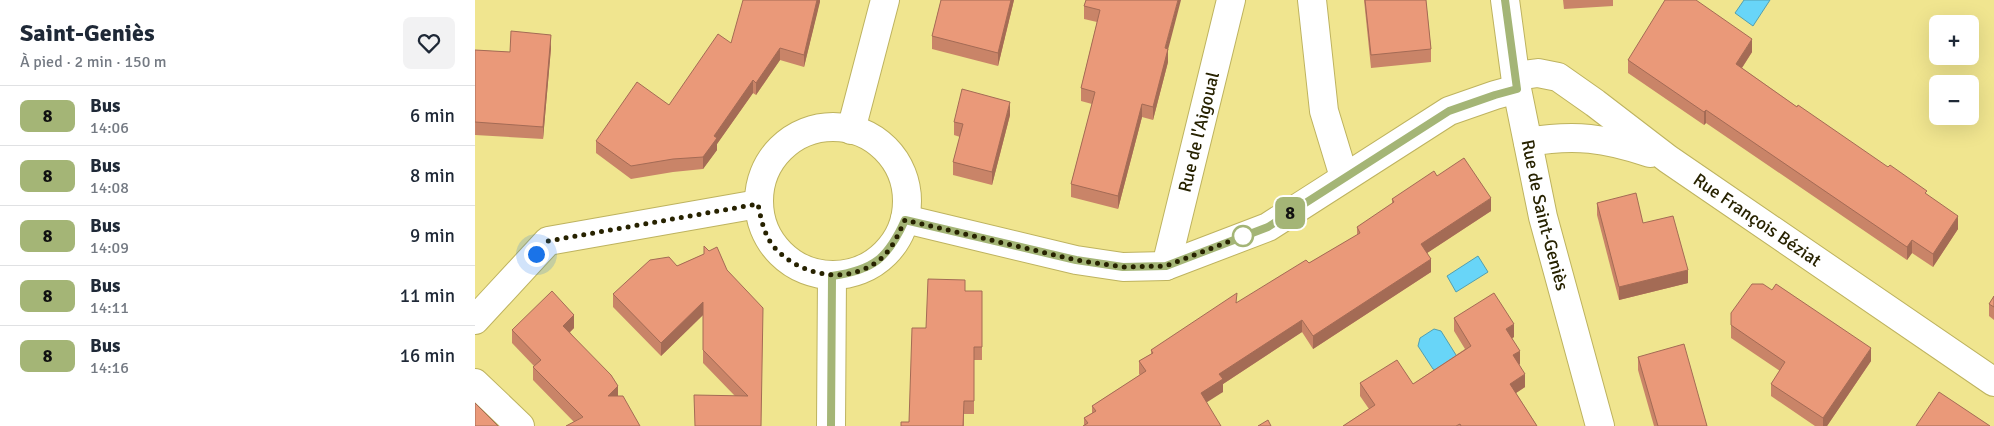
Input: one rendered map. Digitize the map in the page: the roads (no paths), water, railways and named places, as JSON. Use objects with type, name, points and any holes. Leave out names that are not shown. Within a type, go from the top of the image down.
[{"type":"street","points":[[851,130],[885,0]]},
{"type":"street","name":"Rue de l'Aigoual","points":[[1166,266],[1231,0]]},
{"type":"street","points":[[1312,0],[1324,111],[1344,177]]},
{"type":"street","name":"Rue de Saint-Geniès","points":[[1505,0],[1516,83],[1543,216],[1600,426]]},
{"type":"street","name":"Rue François Béziat","points":[[905,220],[1076,260],[1123,267],[1166,266],[1268,227],[1449,111],[1495,95],[1538,73],[1558,77],[1595,103],[1668,160],[1994,382]]},
{"type":"street","points":[[829,127],[851,130],[873,139],[890,154],[902,174],[907,197],[905,220],[895,242],[878,261],[857,272],[832,276],[810,272],[790,262],[773,246],[763,226],[758,204],[761,181],[771,160],[786,143],[806,132],[829,127]]},
{"type":"street","points":[[1528,142],[1578,137],[1605,140],[1668,160]]},
{"type":"street","points":[[475,320],[548,241],[758,204]]},
{"type":"street","points":[[831,426],[832,276]]},
{"type":"street","points":[[475,383],[520,426]]},
{"type":"water","points":[[1744,0],[1770,0],[1753,26],[1735,13]]},
{"type":"water","points":[[1478,256],[1488,272],[1456,292],[1447,276]]},
{"type":"water","points":[[1434,329],[1441,331],[1461,363],[1439,372],[1433,369],[1418,346],[1420,338]]}]
